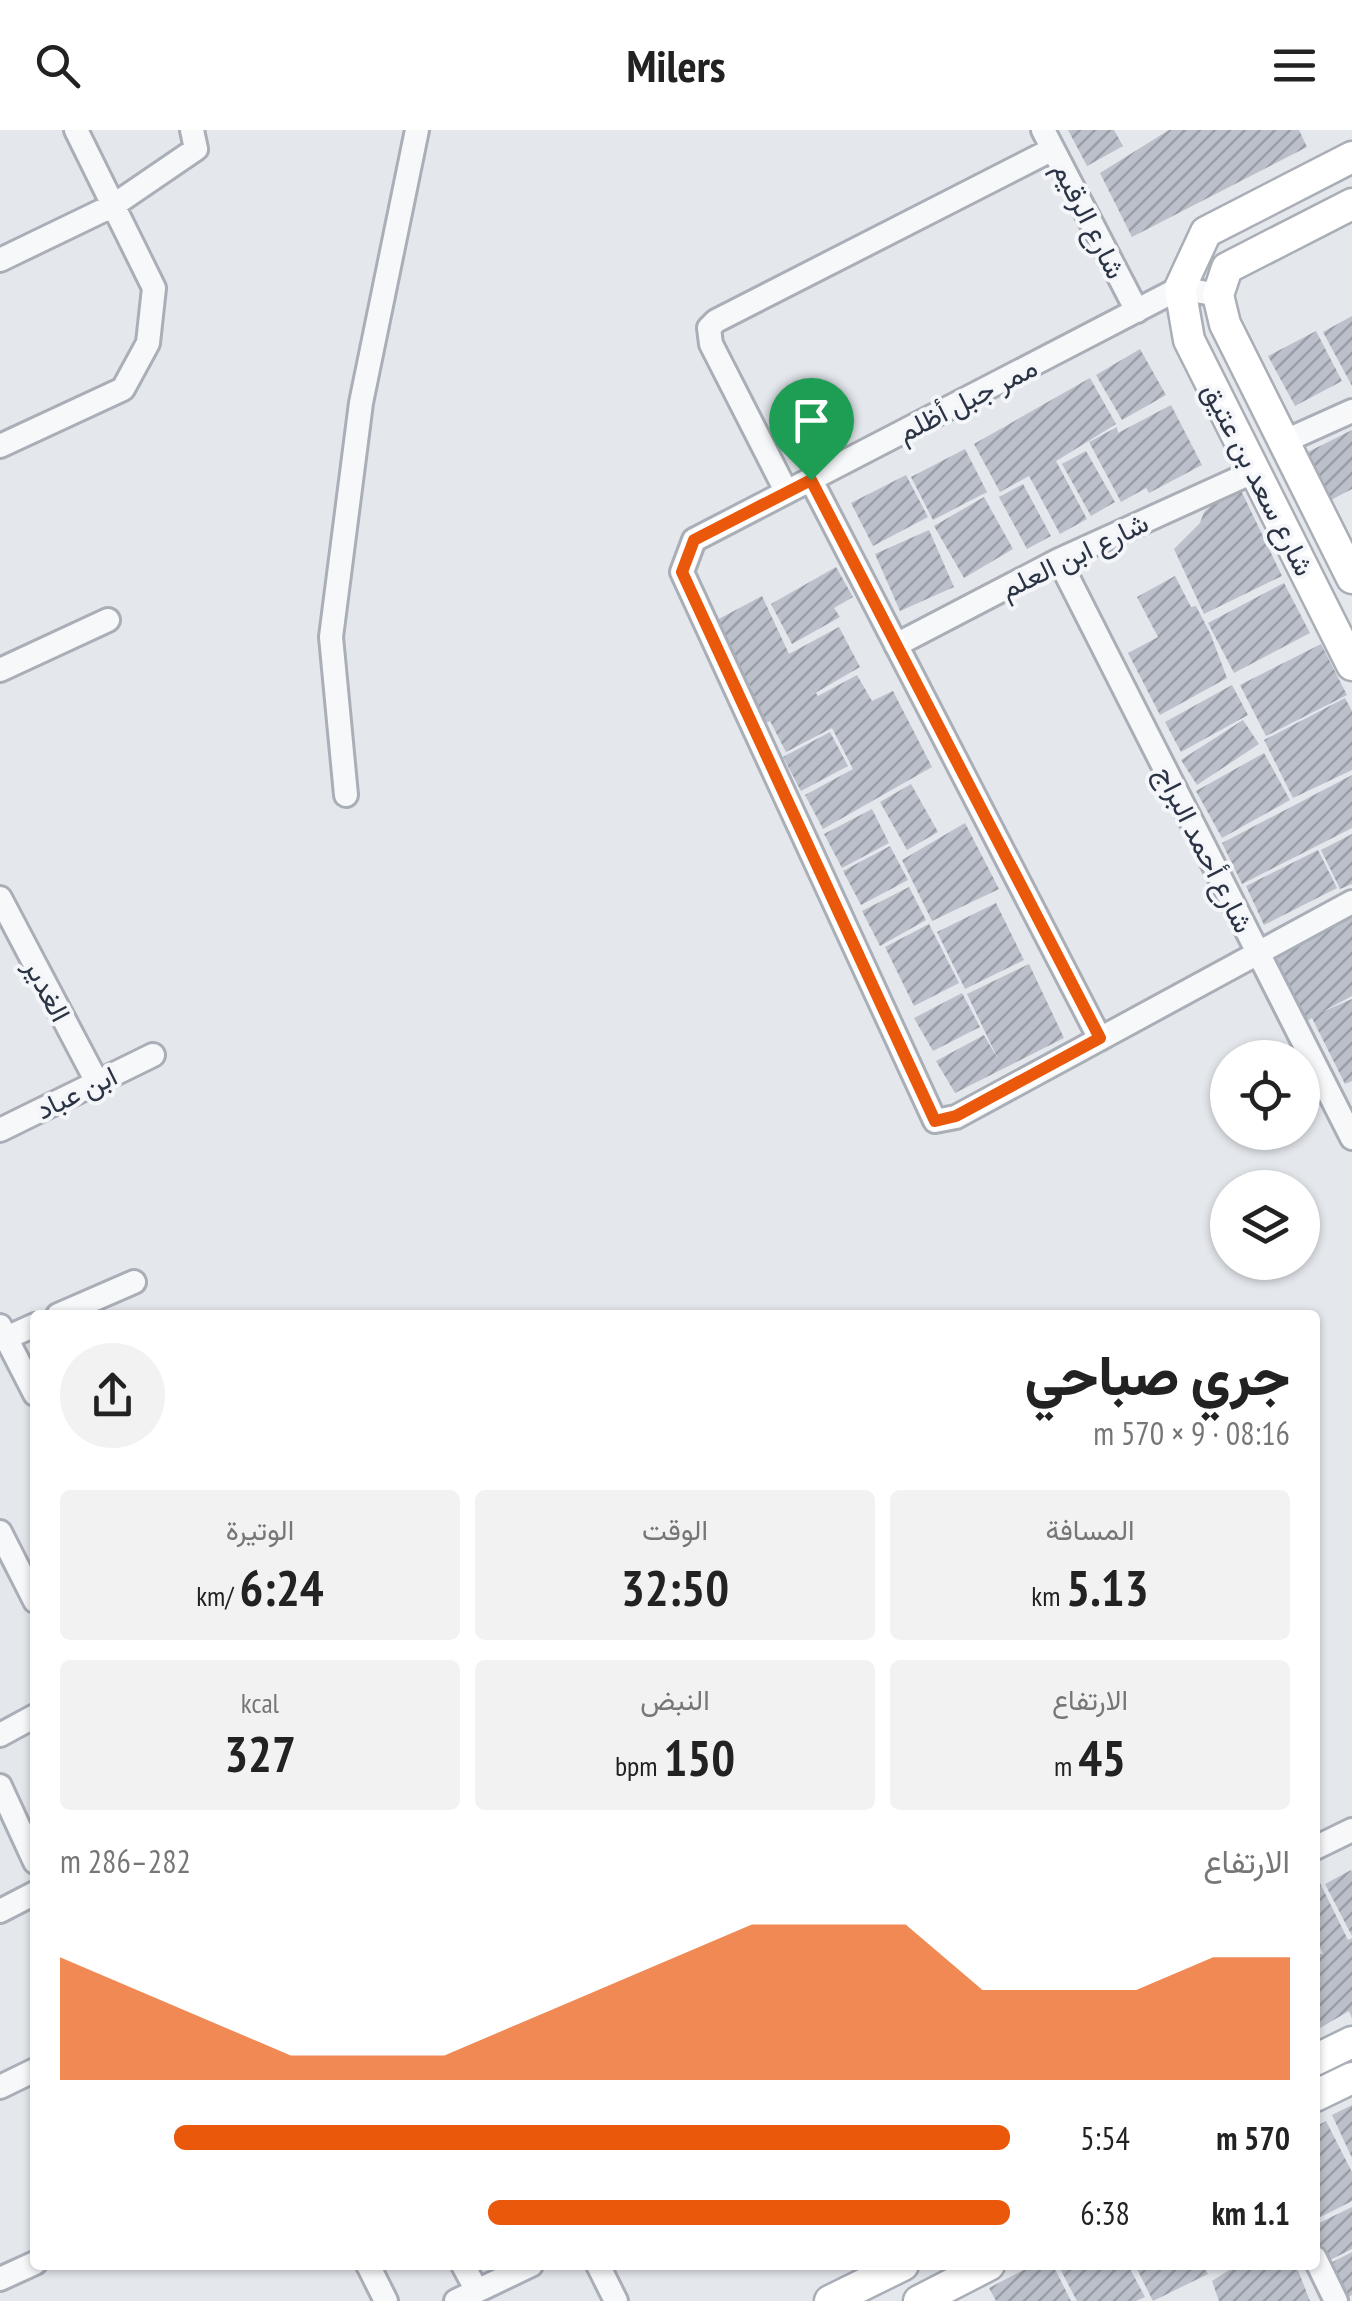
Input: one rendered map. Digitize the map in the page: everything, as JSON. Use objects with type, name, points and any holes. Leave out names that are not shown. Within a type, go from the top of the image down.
[{"type":"street","points":[[0,446],[124,389],[148,343],[154,288],[76,130]]},
{"type":"street","points":[[0,260],[114,206],[196,149],[192,130]]},
{"type":"street","points":[[346,795],[330,637],[361,403],[417,130]]},
{"type":"street","points":[[786,491],[711,344],[710,328],[1048,140]]},
{"type":"street","name":"شارع الرقيم","points":[[1048,140],[1137,311]]},
{"type":"street","points":[[1352,158],[1206,232],[1180,288],[1218,295],[1227,268],[1352,204]]},
{"type":"street","name":"ممر جبل أظلم","points":[[1180,288],[694,540],[682,572],[935,1121],[956,1116],[1352,902]]},
{"type":"street","name":"شارع سعد بن عتيق","points":[[1180,288],[1190,340],[1352,665]]},
{"type":"street","name":"شارع سعد بن عتيق","points":[[1218,295],[1224,324],[1352,578]]},
{"type":"street","points":[[1283,442],[1352,411]]},
{"type":"street","name":"شارع ابن العلم","points":[[896,644],[1059,560],[1255,471]]},
{"type":"street","points":[[811,480],[1100,1038]]},
{"type":"street","name":"شارع أحمد البراج","points":[[1059,560],[1352,1138]]},
{"type":"street","points":[[0,670],[108,620]]},
{"type":"street","name":"الغدير","points":[[0,898],[97,1082]]},
{"type":"street","name":"ابن عباد","points":[[0,1129],[152,1055]]},
{"type":"street","points":[[70,1310],[134,1282]]},
{"type":"street","points":[[30,1326],[3,1332],[30,1384]]},
{"type":"street","points":[[3,1544],[30,1591]]},
{"type":"street","points":[[0,1735],[30,1719]]},
{"type":"street","points":[[0,1786],[30,1851]]},
{"type":"street","points":[[1320,1846],[1352,1830]]},
{"type":"street","points":[[0,1911],[30,1896]]},
{"type":"street","points":[[1320,2058],[1352,2042]]},
{"type":"street","points":[[0,2088],[30,2073]]},
{"type":"street","points":[[1320,2094],[1352,2078]]},
{"type":"street","points":[[0,2279],[30,2265]]},
{"type":"street","points":[[1320,2268],[1336,2301]]},
{"type":"street","points":[[370,2270],[381,2299]]},
{"type":"street","points":[[463,2270],[466,2296],[521,2270]]},
{"type":"street","points":[[600,2270],[616,2301]]},
{"type":"street","points":[[830,2301],[892,2270]]},
{"type":"street","points":[[919,2301],[979,2270]]},
{"type":"building","points":[[1068,130],[1114,130],[1123,146],[1087,166]]},
{"type":"building","points":[[1169,130],[1299,130],[1307,147],[1132,237],[1100,173]]},
{"type":"building","points":[[1352,316],[1352,386],[1323,332]]},
{"type":"building","points":[[1316,331],[1342,381],[1295,406],[1268,356]]},
{"type":"building","points":[[1140,349],[1166,395],[1122,420],[1096,375]]},
{"type":"building","points":[[1090,378],[1116,424],[1056,461],[1087,519],[1060,534],[1029,476],[1000,492],[974,444]]},
{"type":"building","points":[[1171,405],[1202,465],[1149,493],[1146,488],[1121,502],[1089,442],[1117,427],[1118,433]]},
{"type":"building","points":[[1352,430],[1352,489],[1329,501],[1306,453]]},
{"type":"building","points":[[965,449],[987,492],[933,520],[911,477]]},
{"type":"building","points":[[1086,451],[1115,502],[1091,516],[1062,464]]},
{"type":"building","points":[[906,475],[928,517],[873,546],[851,503]]},
{"type":"building","points":[[1237,482],[1282,576],[1204,614],[1174,549],[1200,523],[1204,512]]},
{"type":"building","points":[[1023,484],[1051,536],[1027,549],[999,497]]},
{"type":"building","points":[[984,497],[1013,549],[964,578],[934,526]]},
{"type":"building","points":[[929,530],[954,587],[900,611],[875,554]]},
{"type":"building","points":[[836,567],[853,597],[834,608],[840,617],[792,644],[771,604]]},
{"type":"building","points":[[1175,576],[1210,633],[1227,678],[1160,715],[1128,653],[1158,637],[1137,597]]},
{"type":"building","points":[[1284,583],[1310,633],[1234,673],[1208,623]]},
{"type":"building","points":[[762,596],[789,654],[839,627],[860,667],[810,696],[818,696],[857,675],[872,701],[893,691],[932,767],[823,829],[805,795],[853,769],[832,728],[786,752],[770,721],[764,724],[747,691],[751,688],[715,621]]},
{"type":"building","points":[[1321,644],[1347,695],[1266,736],[1240,685]]},
{"type":"building","points":[[1232,685],[1248,715],[1181,752],[1165,722]]},
{"type":"building","points":[[1345,698],[1352,711],[1352,770],[1293,798],[1264,740]]},
{"type":"building","points":[[1243,720],[1259,744],[1197,785],[1181,760]]},
{"type":"building","points":[[830,732],[848,766],[801,791],[783,757]]},
{"type":"building","points":[[1264,753],[1290,800],[1222,838],[1196,791]]},
{"type":"building","points":[[1352,775],[1352,828],[1242,884],[1222,843]]},
{"type":"building","points":[[911,784],[938,832],[907,850],[880,802]]},
{"type":"building","points":[[872,809],[889,843],[842,868],[824,834]]},
{"type":"building","points":[[965,823],[999,889],[932,921],[902,860]]},
{"type":"building","points":[[1352,834],[1352,884],[1340,889],[1321,850]]},
{"type":"building","points":[[890,846],[908,880],[861,905],[843,871]]},
{"type":"building","points":[[1318,850],[1337,888],[1264,925],[1246,886]]},
{"type":"building","points":[[909,887],[926,920],[880,946],[862,911]]},
{"type":"building","points":[[996,903],[1024,960],[965,989],[937,932]]},
{"type":"building","points":[[1352,911],[1352,996],[1322,1012],[1352,999],[1352,1081],[1345,1084],[1312,1018],[1307,1021],[1272,954]]},
{"type":"building","points":[[929,924],[959,983],[914,1006],[885,947]]},
{"type":"building","points":[[1029,964],[1064,1038],[955,1093],[936,1061],[984,1035],[998,1059],[967,994]]},
{"type":"building","points":[[962,993],[980,1027],[933,1051],[914,1018]]},
{"type":"building","points":[[1352,1872],[1352,1936],[1325,1884]]},
{"type":"building","points":[[1320,1883],[1348,1940],[1352,1938],[1352,2018],[1349,2011],[1320,2028],[1320,1954]]},
{"type":"building","points":[[1352,2105],[1352,2158],[1332,2115]]},
{"type":"building","points":[[1326,2121],[1352,2172],[1352,2201],[1320,2217],[1320,2124]]},
{"type":"building","points":[[1352,2207],[1352,2249],[1326,2262],[1320,2250],[1320,2223]]},
{"type":"building","points":[[1352,2252],[1352,2295],[1344,2299],[1325,2266]]},
{"type":"building","points":[[1023,2270],[1056,2270],[1071,2301],[996,2301],[989,2288]]},
{"type":"building","points":[[1061,2270],[1131,2270],[1145,2297],[1136,2301],[1077,2301]]},
{"type":"building","points":[[1138,2270],[1206,2270],[1208,2274],[1153,2301]]},
{"type":"building","points":[[1229,2270],[1298,2270],[1310,2301],[1219,2301],[1212,2281]]},
{"type":"route","points":[[811,480],[1100,1038],[956,1116],[935,1121],[682,572],[694,540],[811,480]]}]
